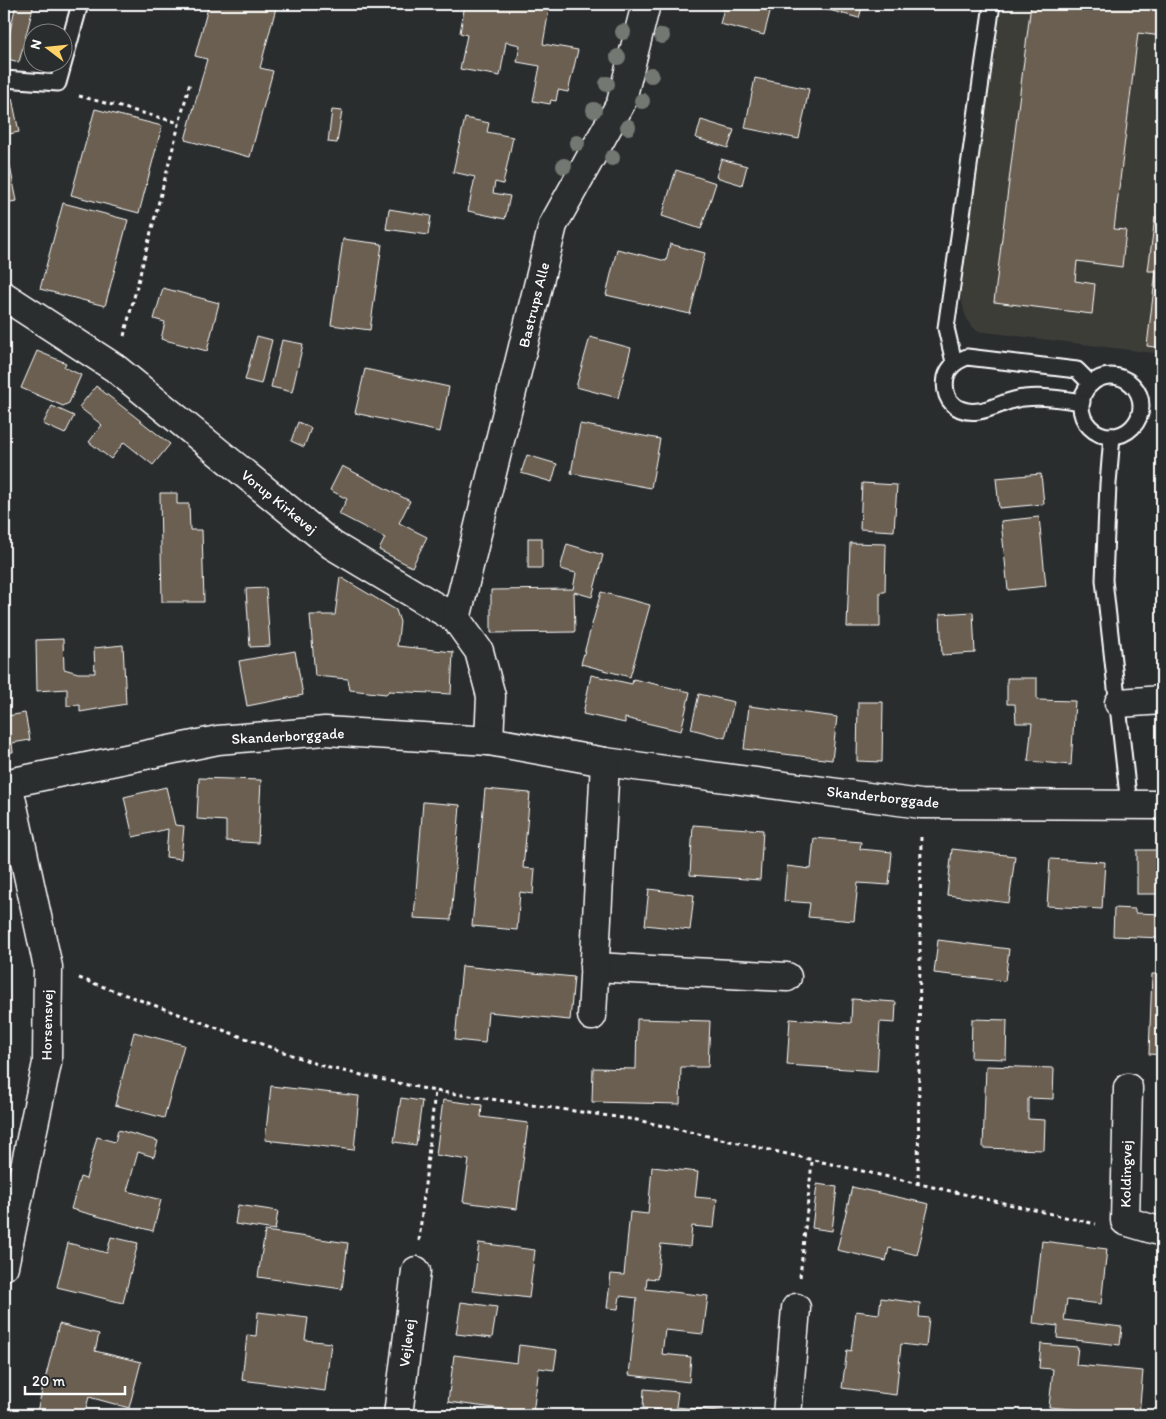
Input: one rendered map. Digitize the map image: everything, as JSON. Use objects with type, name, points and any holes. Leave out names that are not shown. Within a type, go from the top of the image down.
[{"type":"street","name":"Bastrups Alle","points":[[456,619],[553,225],[621,104],[646,4]]},
{"type":"street","name":"Vorup Kirkevej","points":[[4,296],[115,368],[332,545],[456,619],[479,651],[491,696],[489,741]]},
{"type":"street","points":[[1119,703],[1162,700]]},
{"type":"street","name":"Skanderborggade","points":[[6,783],[218,740],[324,731],[489,741],[605,762],[921,804],[1162,805]]},
{"type":"street","points":[[592,1016],[605,762]]},
{"type":"street","name":"Horsensvej","points":[[4,1266],[46,1063],[48,966],[6,783]]},
{"type":"street","points":[[594,967],[787,977]]},
{"type":"street","name":"Koldingvej","points":[[1128,1088],[1125,1221],[1162,1232]]},
{"type":"street","name":"Vejlevej","points":[[398,1415],[416,1271]]},
{"type":"street","points":[[786,1415],[796,1308]]},
{"type":"lane","points":[[4,79],[58,83],[80,4]]},
{"type":"lane","points":[[954,362],[946,328],[992,4]]},
{"type":"lane","points":[[1082,402],[1046,396],[1021,398],[979,411],[961,410],[950,404],[945,392],[946,376],[954,362],[967,357],[1078,370],[1091,384]]},
{"type":"lane","points":[[1108,376],[1118,377],[1132,385],[1141,398],[1139,419],[1133,428],[1126,433],[1112,436],[1101,435],[1087,425],[1082,416],[1082,402],[1091,384],[1108,376]]},
{"type":"lane","points":[[1112,436],[1104,580],[1129,805]]},
{"type":"path","points":[[115,368],[190,82]]},
{"type":"path","points":[[58,83],[81,97],[180,123]]},
{"type":"path","points":[[918,1185],[921,804]]},
{"type":"path","points":[[48,966],[325,1066],[435,1091],[637,1120],[1101,1226],[1125,1221]]},
{"type":"path","points":[[416,1271],[435,1091]]},
{"type":"path","points":[[796,1308],[812,1161]]},
{"type":"shaded area","points":[[1002,4],[1162,4],[1162,354],[977,331],[969,323],[960,295]]},
{"type":"building","points":[[16,4],[34,4],[29,22],[22,22],[22,50],[19,62],[4,58]]},
{"type":"building","points":[[209,4],[277,4],[260,68],[273,71],[250,157],[185,140],[207,59],[195,56]]},
{"type":"building","points":[[465,4],[550,4],[543,44],[578,50],[568,92],[558,90],[556,101],[551,100],[550,104],[533,101],[540,66],[517,62],[520,45],[506,42],[500,76],[460,69],[467,35],[460,33]]},
{"type":"building","points":[[725,4],[772,4],[764,35],[720,24]]},
{"type":"building","points":[[814,4],[863,4],[859,18],[814,6]]},
{"type":"building","points":[[1031,4],[1162,4],[1162,36],[1138,33],[1114,229],[1126,230],[1122,267],[1077,261],[1075,281],[1095,284],[1092,314],[994,302]]},
{"type":"building","points":[[755,78],[809,89],[799,139],[745,128]]},
{"type":"building","points":[[12,98],[19,132],[4,135],[4,100]]},
{"type":"building","points":[[95,109],[162,126],[139,213],[71,195]]},
{"type":"building","points":[[332,110],[342,111],[337,143],[328,142]]},
{"type":"building","points":[[465,118],[489,123],[487,132],[513,137],[503,184],[495,182],[493,193],[510,196],[505,219],[468,211],[475,177],[453,172]]},
{"type":"building","points":[[701,120],[734,130],[728,148],[696,138]]},
{"type":"building","points":[[4,143],[17,201],[4,203]]},
{"type":"building","points":[[721,159],[747,166],[742,185],[716,177]]},
{"type":"building","points":[[676,170],[716,183],[701,229],[662,216]]},
{"type":"building","points":[[63,203],[128,220],[105,306],[40,289]]},
{"type":"building","points":[[389,209],[431,216],[428,235],[386,229]]},
{"type":"building","points":[[1155,217],[1162,218],[1162,348],[1147,346],[1156,271],[1148,271]]},
{"type":"building","points":[[343,239],[382,244],[370,330],[331,325]]},
{"type":"building","points":[[670,244],[705,253],[690,314],[606,295],[617,249],[666,261]]},
{"type":"building","points":[[163,288],[219,303],[207,351],[161,339],[165,322],[154,319]]},
{"type":"building","points":[[257,336],[272,340],[261,384],[245,380]]},
{"type":"building","points":[[590,337],[631,348],[618,398],[576,387]]},
{"type":"building","points":[[282,340],[303,344],[292,392],[271,387]]},
{"type":"building","points":[[37,351],[66,363],[64,367],[81,375],[69,403],[63,406],[21,388]]},
{"type":"building","points":[[365,369],[449,387],[440,432],[355,413]]},
{"type":"building","points":[[96,386],[170,444],[153,465],[124,442],[111,459],[89,442],[102,425],[79,407]]},
{"type":"building","points":[[52,406],[74,416],[65,434],[43,424]]},
{"type":"building","points":[[298,422],[311,428],[304,447],[291,441]]},
{"type":"building","points":[[580,424],[660,439],[651,488],[571,473]]},
{"type":"building","points":[[527,455],[557,464],[552,482],[521,473]]},
{"type":"building","points":[[342,466],[410,501],[399,523],[427,537],[412,567],[379,550],[385,538],[339,514],[347,499],[330,490]]},
{"type":"building","points":[[1041,474],[1044,504],[999,508],[996,478]]},
{"type":"building","points":[[862,483],[897,485],[894,531],[860,529]]},
{"type":"building","points":[[160,493],[177,493],[177,504],[189,504],[190,530],[202,530],[204,602],[162,602]]},
{"type":"building","points":[[1039,517],[1046,586],[1008,590],[1001,521]]},
{"type":"building","points":[[528,538],[542,538],[542,568],[528,568]]},
{"type":"building","points":[[850,543],[886,544],[885,592],[880,592],[880,627],[847,627]]},
{"type":"building","points":[[567,544],[603,555],[592,597],[574,592],[575,632],[491,633],[491,590],[573,589],[576,573],[560,569]]},
{"type":"building","points":[[340,577],[396,610],[400,622],[397,646],[453,652],[451,694],[389,691],[386,694],[350,690],[348,679],[315,676],[310,615],[335,615]]},
{"type":"building","points":[[266,588],[270,646],[250,647],[246,589]]},
{"type":"building","points":[[601,592],[650,605],[630,677],[581,664]]},
{"type":"building","points":[[4,610],[9,653],[4,654]]},
{"type":"building","points":[[973,612],[975,653],[942,655],[940,614]]},
{"type":"building","points":[[63,639],[64,669],[78,673],[95,673],[94,648],[123,645],[126,704],[80,712],[80,705],[67,706],[67,689],[37,691],[36,640]]},
{"type":"building","points":[[295,651],[303,695],[247,706],[239,661]]},
{"type":"building","points":[[591,675],[632,684],[633,679],[690,692],[681,731],[625,718],[625,723],[583,714]]},
{"type":"building","points":[[1007,678],[1037,678],[1037,700],[1075,701],[1071,765],[1028,761],[1032,723],[1016,723],[1015,704],[1007,704]]},
{"type":"building","points":[[699,694],[734,702],[725,738],[691,729]]},
{"type":"building","points":[[858,702],[883,702],[882,762],[857,761]]},
{"type":"building","points":[[749,706],[837,717],[832,760],[744,749]]},
{"type":"building","points":[[6,708],[7,716],[25,713],[30,740],[12,743],[13,752],[4,753],[4,709]]},
{"type":"building","points":[[199,778],[261,780],[258,843],[226,841],[226,821],[197,819]]},
{"type":"building","points":[[166,787],[175,825],[184,826],[181,859],[166,857],[168,829],[133,837],[124,797]]},
{"type":"building","points":[[485,789],[530,793],[523,868],[535,869],[533,894],[520,892],[517,930],[472,926]]},
{"type":"building","points":[[423,802],[460,805],[451,920],[414,918]]},
{"type":"building","points":[[693,825],[763,830],[760,880],[690,875]]},
{"type":"building","points":[[814,838],[861,842],[860,849],[892,852],[889,885],[858,883],[854,921],[808,917],[810,903],[784,901],[787,866],[811,869]]},
{"type":"building","points":[[952,849],[1015,856],[1009,903],[947,895]]},
{"type":"building","points":[[1137,850],[1162,850],[1162,894],[1137,894]]},
{"type":"building","points":[[1050,859],[1105,862],[1102,909],[1047,906]]},
{"type":"building","points":[[649,889],[694,895],[690,930],[645,925]]},
{"type":"building","points":[[1114,908],[1135,909],[1135,913],[1162,914],[1162,938],[1113,936]]},
{"type":"building","points":[[938,940],[1009,949],[1005,981],[934,973]]},
{"type":"building","points":[[1158,953],[1162,953],[1162,971],[1158,971]]},
{"type":"building","points":[[462,966],[574,977],[570,1020],[488,1012],[485,1043],[455,1040]]},
{"type":"building","points":[[1152,974],[1162,974],[1162,1055],[1149,1054]]},
{"type":"building","points":[[852,999],[896,1002],[895,1023],[880,1022],[877,1071],[787,1065],[790,1019],[851,1023]]},
{"type":"building","points":[[637,1019],[710,1021],[708,1067],[681,1067],[680,1104],[592,1102],[593,1068],[636,1069]]},
{"type":"building","points":[[972,1019],[1007,1020],[1006,1059],[971,1058]]},
{"type":"building","points":[[134,1032],[184,1045],[164,1118],[115,1105]]},
{"type":"building","points":[[986,1066],[1054,1068],[1053,1099],[1028,1098],[1028,1119],[1045,1120],[1044,1150],[983,1148]]},
{"type":"building","points":[[271,1086],[359,1096],[354,1150],[265,1140]]},
{"type":"building","points":[[401,1098],[422,1101],[416,1145],[394,1142]]},
{"type":"building","points":[[443,1100],[482,1105],[481,1117],[528,1123],[517,1209],[463,1202],[469,1160],[436,1155]]},
{"type":"building","points":[[118,1130],[158,1141],[154,1157],[138,1152],[127,1191],[161,1200],[153,1231],[71,1209],[80,1177],[86,1179],[97,1137],[115,1142]]},
{"type":"building","points":[[652,1167],[698,1172],[695,1197],[717,1199],[714,1228],[692,1226],[690,1247],[661,1244],[657,1279],[647,1278],[646,1289],[708,1296],[703,1334],[665,1330],[662,1354],[691,1357],[689,1382],[629,1375],[637,1298],[620,1296],[618,1309],[607,1308],[611,1274],[624,1275],[630,1212],[648,1214]]},
{"type":"building","points":[[817,1184],[837,1187],[832,1231],[812,1228]]},
{"type":"building","points":[[852,1187],[929,1204],[917,1255],[889,1248],[886,1261],[837,1250]]},
{"type":"building","points":[[238,1205],[278,1211],[275,1230],[235,1224]]},
{"type":"building","points":[[265,1231],[348,1243],[342,1289],[258,1277]]},
{"type":"building","points":[[111,1237],[138,1243],[123,1303],[57,1287],[68,1243],[107,1253]]},
{"type":"building","points":[[1042,1241],[1107,1249],[1101,1304],[1067,1300],[1064,1320],[1122,1327],[1120,1345],[1057,1338],[1058,1326],[1033,1323]]},
{"type":"building","points":[[479,1243],[535,1250],[529,1298],[473,1291]]},
{"type":"building","points":[[881,1298],[920,1303],[919,1317],[929,1318],[926,1347],[901,1344],[896,1395],[842,1388],[847,1350],[851,1351],[856,1311],[879,1314]]},
{"type":"building","points":[[461,1302],[497,1307],[492,1338],[456,1334]]},
{"type":"building","points":[[258,1312],[308,1318],[305,1340],[331,1343],[325,1391],[242,1380],[247,1335],[256,1336]]},
{"type":"building","points":[[59,1324],[99,1334],[95,1351],[141,1362],[129,1408],[89,1397],[84,1415],[36,1415]]},
{"type":"building","points":[[1041,1344],[1078,1347],[1076,1365],[1143,1371],[1139,1415],[1049,1407],[1053,1369],[1039,1368]]},
{"type":"building","points":[[519,1345],[557,1350],[554,1370],[539,1368],[533,1413],[448,1402],[454,1355],[517,1363]]},
{"type":"building","points":[[644,1389],[678,1392],[676,1407],[740,1413],[740,1415],[659,1415],[659,1410],[643,1408]]}]
